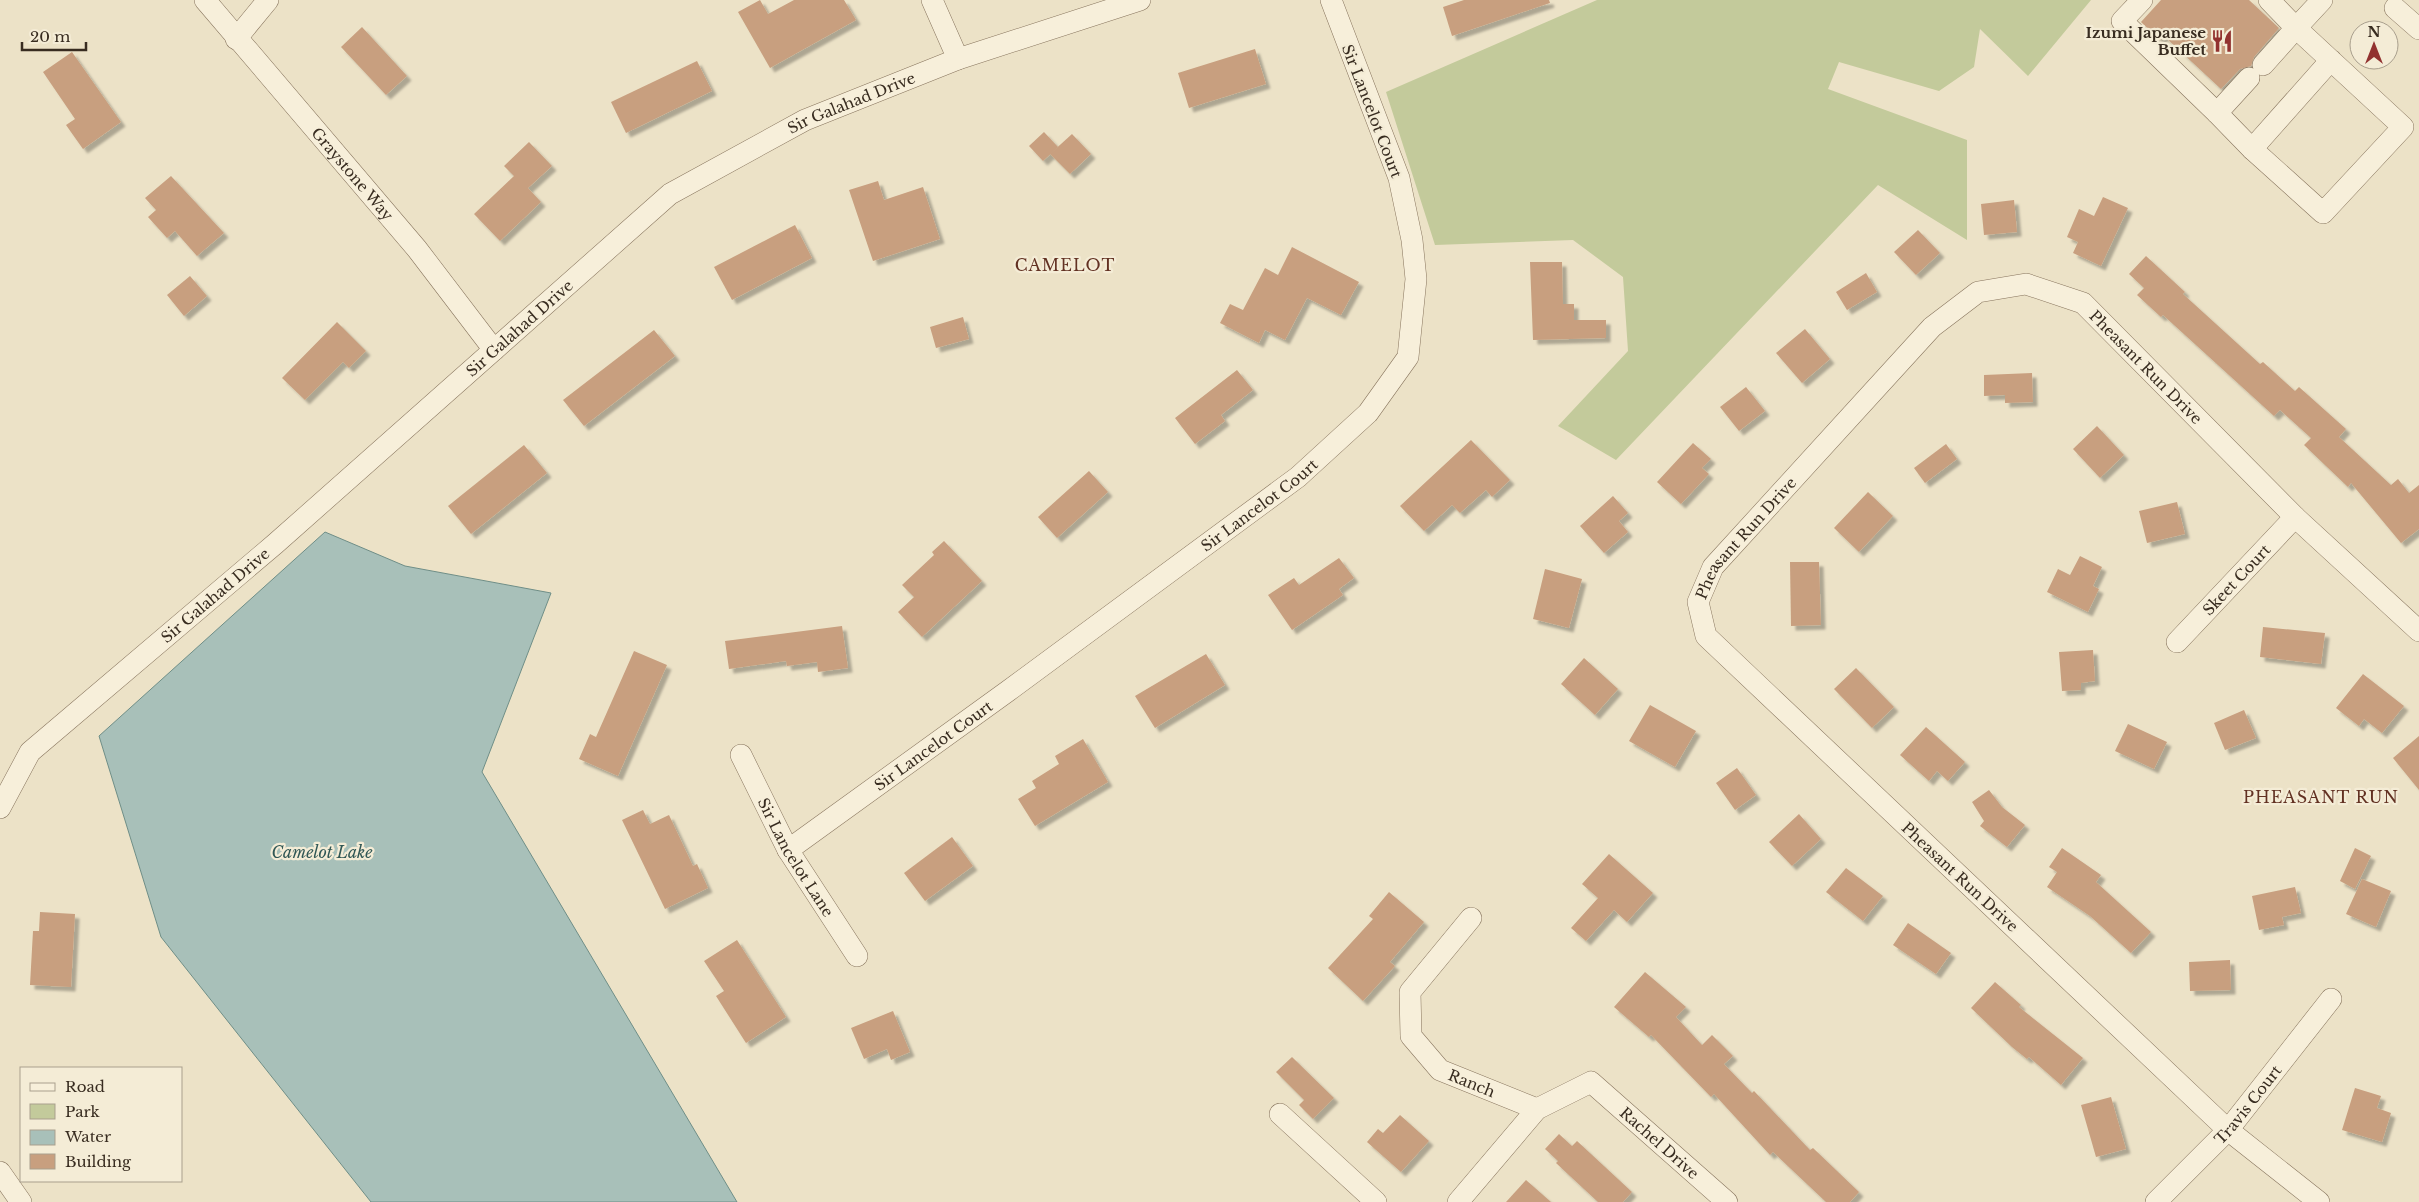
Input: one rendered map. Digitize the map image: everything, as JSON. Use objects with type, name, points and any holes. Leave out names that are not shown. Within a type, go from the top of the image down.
[{"type":"street","name":"Graystone Way","points":[[205,0],[236,39],[417,249],[494,350]]},
{"type":"street","points":[[236,39],[268,0]]},
{"type":"street","points":[[932,0],[958,59]]},
{"type":"street","name":"Sir Galahad Drive","points":[[0,808],[30,752],[275,544],[670,194],[805,120],[958,59],[1140,0]]},
{"type":"street","name":"Sir Lancelot Court","points":[[788,850],[1000,697],[1298,477],[1368,413],[1408,357],[1416,279],[1408,222],[1399,178],[1331,0]]},
{"type":"street","points":[[2142,0],[2122,21],[2252,149],[2323,213],[2403,127],[2296,28],[2269,0]]},
{"type":"street","points":[[2216,113],[2322,0]]},
{"type":"street","points":[[2395,8],[2419,28]]},
{"type":"street","points":[[2252,149],[2331,60]]},
{"type":"street","name":"Pheasant Run Drive","points":[[2319,1202],[2228,1130],[1706,636],[1698,602],[1713,567],[1932,327],[1978,292],[2026,284],[2083,303],[2295,517],[2419,631]]},
{"type":"street","name":"Skeet Court","points":[[2177,642],[2295,517]]},
{"type":"street","name":"Sir Lancelot Lane","points":[[741,755],[788,850],[857,956]]},
{"type":"street","name":"Ranch","points":[[1471,918],[1410,992],[1411,1036],[1440,1070],[1537,1109]]},
{"type":"street","name":"Travis Court","points":[[2156,1202],[2228,1130],[2331,999]]},
{"type":"street","name":"Rachel Drive","points":[[1537,1109],[1591,1082],[1727,1202]]},
{"type":"street","points":[[1458,1202],[1537,1109]]},
{"type":"street","points":[[1280,1114],[1376,1202]]},
{"type":"street","points":[[0,1172],[21,1202]]},
{"type":"green space","points":[[1597,0],[2091,0],[2028,76],[1980,29],[1974,67],[1939,91],[1839,62],[1828,89],[1967,140],[1967,240],[1878,185],[1616,460],[1558,426],[1628,351],[1623,277],[1573,240],[1435,245],[1386,92]]},
{"type":"water","name":"Camelot Lake","points":[[325,532],[405,566],[551,593],[482,772],[737,1202],[371,1202],[161,937],[99,736]]},
{"type":"building","points":[[760,0],[768,14],[794,0],[844,0],[856,20],[770,68],[738,12]]},
{"type":"building","points":[[1464,0],[1549,0],[1550,3],[1452,36],[1443,7]]},
{"type":"building","name":"Izumi Japanese Buffet","points":[[2161,0],[2249,0],[2279,28],[2254,57],[2251,66],[2240,69],[2221,89],[2164,36],[2160,40],[2141,22]]},
{"type":"building","points":[[362,27],[407,76],[386,95],[341,47]]},
{"type":"building","points":[[1255,49],[1266,84],[1189,108],[1178,73]]},
{"type":"building","points":[[72,52],[121,122],[83,149],[66,125],[75,119],[43,72]]},
{"type":"building","points":[[697,61],[712,91],[626,133],[611,102]]},
{"type":"building","points":[[1044,132],[1058,147],[1043,161],[1029,146]]},
{"type":"building","points":[[1072,134],[1091,154],[1070,174],[1050,154]]},
{"type":"building","points":[[529,142],[552,166],[528,188],[541,202],[500,241],[474,214],[514,176],[504,166]]},
{"type":"building","points":[[171,176],[224,233],[197,256],[175,231],[167,238],[148,217],[156,210],[145,198]]},
{"type":"building","points":[[878,181],[884,200],[923,187],[940,239],[873,261],[849,190]]},
{"type":"building","points":[[2103,197],[2128,208],[2101,266],[2073,253],[2078,242],[2067,237],[2079,209],[2094,216]]},
{"type":"building","points":[[2014,200],[2017,232],[1984,235],[1981,204]]},
{"type":"building","points":[[795,225],[812,258],[732,300],[714,267]]},
{"type":"building","points":[[1918,230],[1940,253],[1916,275],[1894,252]]},
{"type":"building","points":[[1292,247],[1359,282],[1341,315],[1307,298],[1285,340],[1265,330],[1259,343],[1220,323],[1230,304],[1243,310],[1265,268],[1278,275]]},
{"type":"building","points":[[2146,256],[2185,292],[2183,294],[2260,364],[2263,362],[2295,391],[2299,387],[2346,429],[2339,437],[2391,485],[2398,479],[2409,493],[2419,485],[2419,529],[2401,543],[2351,483],[2348,487],[2304,445],[2311,438],[2280,410],[2274,416],[2163,315],[2161,317],[2137,295],[2144,288],[2129,274]]},
{"type":"building","points":[[1530,262],[1562,262],[1563,304],[1574,304],[1574,320],[1606,320],[1606,338],[1533,340]]},
{"type":"building","points":[[1866,273],[1877,292],[1847,310],[1836,292]]},
{"type":"building","points":[[190,276],[207,296],[184,316],[167,295]]},
{"type":"building","points":[[963,317],[969,339],[936,348],[930,327]]},
{"type":"building","points":[[337,322],[366,351],[349,368],[343,362],[305,400],[282,378]]},
{"type":"building","points":[[1805,329],[1830,359],[1802,383],[1776,353]]},
{"type":"building","points":[[654,330],[675,356],[584,426],[563,400]]},
{"type":"building","points":[[1237,370],[1253,390],[1221,415],[1225,421],[1195,444],[1175,418]]},
{"type":"building","points":[[2032,373],[2033,402],[2005,403],[2005,395],[1984,396],[1984,375]]},
{"type":"building","points":[[1746,387],[1765,411],[1739,431],[1720,407]]},
{"type":"building","points":[[2097,426],[2124,455],[2100,478],[2073,449]]},
{"type":"building","points":[[1471,440],[1510,480],[1492,497],[1486,490],[1460,513],[1452,505],[1424,531],[1400,506]]},
{"type":"building","points":[[1693,443],[1711,459],[1702,468],[1709,474],[1681,504],[1657,482]]},
{"type":"building","points":[[1946,444],[1957,459],[1925,483],[1914,468]]},
{"type":"building","points":[[524,445],[547,473],[471,534],[448,506]]},
{"type":"building","points":[[1089,471],[1108,492],[1057,538],[1038,517]]},
{"type":"building","points":[[1868,492],[1893,516],[1859,552],[1834,528]]},
{"type":"building","points":[[1613,496],[1628,513],[1619,521],[1628,532],[1604,553],[1580,526]]},
{"type":"building","points":[[2177,502],[2185,534],[2147,543],[2139,511]]},
{"type":"building","points":[[944,541],[982,581],[922,637],[898,612],[914,597],[902,585],[934,555],[932,552]]},
{"type":"building","points":[[2080,556],[2102,567],[2093,586],[2099,589],[2088,612],[2047,592],[2058,569],[2070,575]]},
{"type":"building","points":[[1339,558],[1354,578],[1339,589],[1343,595],[1292,630],[1268,595],[1294,578],[1299,585]]},
{"type":"building","points":[[1790,562],[1819,562],[1821,625],[1791,626]]},
{"type":"building","points":[[1545,569],[1582,579],[1569,628],[1533,619]]},
{"type":"building","points":[[842,626],[848,668],[818,672],[817,662],[787,666],[786,661],[729,669],[725,641]]},
{"type":"building","points":[[2263,627],[2325,633],[2321,664],[2260,657]]},
{"type":"building","points":[[2093,650],[2095,681],[2081,683],[2081,690],[2062,691],[2059,652]]},
{"type":"building","points":[[634,651],[667,665],[618,776],[579,759],[590,734],[596,737]]},
{"type":"building","points":[[1206,654],[1225,685],[1155,728],[1135,696]]},
{"type":"building","points":[[1584,658],[1618,689],[1595,715],[1561,684]]},
{"type":"building","points":[[1856,668],[1894,707],[1872,728],[1834,689]]},
{"type":"building","points":[[2363,674],[2404,706],[2382,733],[2364,719],[2359,726],[2336,708]]},
{"type":"building","points":[[1650,705],[1696,731],[1675,767],[1629,741]]},
{"type":"building","points":[[2244,710],[2256,738],[2225,750],[2214,723]]},
{"type":"building","points":[[2128,724],[2167,742],[2154,769],[2115,751]]},
{"type":"building","points":[[1926,727],[1965,762],[1948,781],[1937,771],[1929,781],[1900,755]]},
{"type":"building","points":[[2419,736],[2419,790],[2393,758]]},
{"type":"building","points":[[1083,739],[1108,782],[1035,826],[1018,799],[1036,788],[1032,781],[1059,764],[1055,756]]},
{"type":"building","points":[[1737,768],[1756,795],[1735,810],[1716,783]]},
{"type":"building","points":[[1989,790],[2002,807],[2025,825],[2007,847],[1980,826],[1984,821],[1972,802]]},
{"type":"building","points":[[643,810],[650,824],[669,815],[693,866],[697,864],[708,888],[665,909],[622,820]]},
{"type":"building","points":[[1799,814],[1821,839],[1792,866],[1769,842]]},
{"type":"building","points":[[952,837],[973,866],[925,901],[904,873]]},
{"type":"building","points":[[2062,848],[2101,875],[2096,882],[2151,932],[2131,953],[2090,916],[2047,887],[2057,872],[2049,867]]},
{"type":"building","points":[[2355,848],[2371,856],[2355,889],[2340,881]]},
{"type":"building","points":[[1609,854],[1653,893],[1627,922],[1614,910],[1586,941],[1571,928],[1598,898],[1582,884]]},
{"type":"building","points":[[1846,868],[1883,896],[1863,921],[1826,892]]},
{"type":"building","points":[[2362,879],[2391,891],[2376,927],[2346,914]]},
{"type":"building","points":[[2295,887],[2301,913],[2282,917],[2284,925],[2259,930],[2252,896]]},
{"type":"building","points":[[1389,892],[1424,922],[1390,962],[1395,966],[1363,1001],[1328,968],[1373,919],[1369,916]]},
{"type":"building","points":[[40,912],[75,914],[71,987],[30,985],[33,931],[39,931]]},
{"type":"building","points":[[1908,923],[1951,953],[1936,974],[1893,945]]},
{"type":"building","points":[[737,940],[786,1017],[746,1043],[716,996],[724,991],[704,961]]},
{"type":"building","points":[[2230,960],[2231,990],[2190,991],[2189,962]]},
{"type":"building","points":[[1645,972],[1686,1007],[1676,1017],[1702,1045],[1712,1035],[1733,1056],[1724,1064],[1752,1093],[1754,1091],[1810,1150],[1813,1148],[1859,1192],[1850,1202],[1826,1202],[1773,1152],[1770,1155],[1714,1094],[1711,1097],[1651,1035],[1649,1037],[1614,1007]]},
{"type":"building","points":[[1995,982],[2021,1005],[2019,1007],[2083,1058],[2061,1085],[2029,1057],[2027,1059],[2012,1047],[1971,1008]]},
{"type":"building","points":[[893,1011],[910,1052],[891,1060],[887,1049],[864,1059],[851,1028]]},
{"type":"building","points":[[1292,1057],[1334,1098],[1313,1119],[1299,1105],[1304,1100],[1276,1072]]},
{"type":"building","points":[[2355,1088],[2381,1096],[2377,1108],[2391,1113],[2382,1142],[2342,1130]]},
{"type":"building","points":[[2111,1097],[2126,1149],[2096,1157],[2081,1105]]},
{"type":"building","points":[[1400,1115],[1429,1141],[1401,1172],[1367,1142],[1378,1129],[1383,1133]]},
{"type":"building","points":[[1559,1134],[1572,1146],[1577,1141],[1632,1192],[1623,1202],[1598,1202],[1556,1163],[1558,1161],[1545,1149]]},
{"type":"building","points":[[1526,1180],[1551,1202],[1506,1202]]},
{"type":"place","name":"Izumi Japanese Buffet","points":[[2222,41]]},
{"type":"district","name":"CAMELOT","points":[[1065,265]]},
{"type":"district","name":"PHEASANT RUN","points":[[2321,797]]}]
